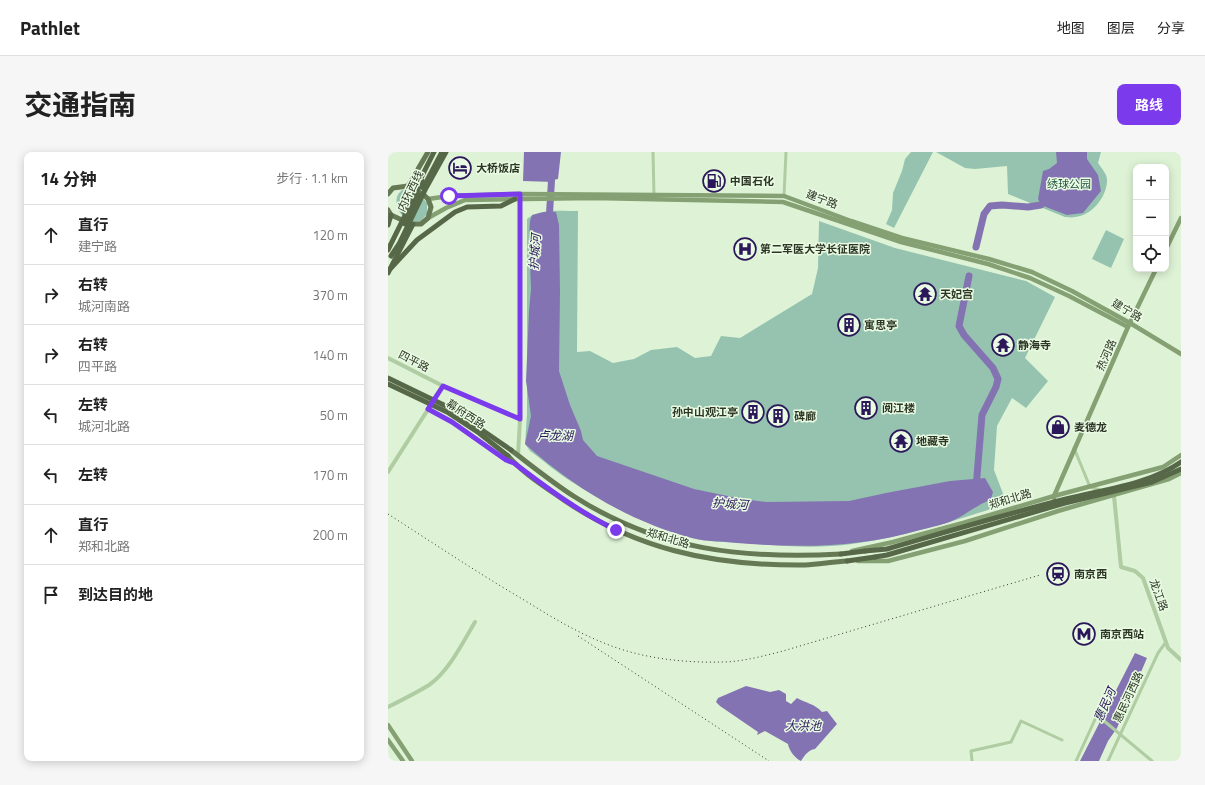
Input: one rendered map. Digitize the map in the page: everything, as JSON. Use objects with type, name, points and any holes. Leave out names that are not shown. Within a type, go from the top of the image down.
[{"type":"highway","points":[[398,231],[408,202],[434,152]]},
{"type":"highway","name":"内环西线","points":[[388,250],[438,152]]},
{"type":"highway","name":"内环西线","points":[[388,262],[425,183],[442,152]]},
{"type":"highway","points":[[391,256],[399,244],[426,188],[447,152]]},
{"type":"highway","points":[[389,270],[417,240],[455,212],[467,207],[501,206],[520,199]]},
{"type":"highway","points":[[388,225],[389,213]]},
{"type":"highway","points":[[389,270],[413,224]]},
{"type":"highway","name":"幕府西路","points":[[388,378],[450,408],[511,450]]},
{"type":"highway","name":"幕府西路","points":[[388,384],[447,412],[479,433],[508,456]]},
{"type":"highway","name":"郑和北路","points":[[841,554],[886,549],[1066,499],[1131,484],[1164,472],[1181,462]]},
{"type":"highway","name":"郑和北路","points":[[847,561],[887,555],[1065,503],[1152,482],[1181,469]]},
{"type":"main road","points":[[408,186],[428,152]]},
{"type":"main road","points":[[426,197],[447,152]]},
{"type":"main road","points":[[388,194],[391,186],[408,186],[426,197],[431,207],[428,218],[421,224],[411,224],[389,213]]},
{"type":"main road","name":"建宁路","points":[[426,197],[520,194],[654,197],[784,196],[896,236],[989,259],[1032,272],[1072,291],[1181,354]]},
{"type":"main road","name":"建宁路","points":[[428,218],[465,200],[520,199],[561,196]]},
{"type":"main road","name":"建宁路","points":[[654,197],[783,202],[901,242],[1014,272],[1046,284],[1129,325]]},
{"type":"main road","points":[[1169,243],[1181,218]]},
{"type":"main road","name":"热河路","points":[[1054,496],[1129,325],[1155,272]]},
{"type":"main road","name":"郑和北路","points":[[511,450],[553,482],[598,510],[648,533],[703,549],[745,554],[806,556],[841,554],[963,524],[1054,496],[1163,467],[1181,455]]},
{"type":"main road","name":"郑和北路","points":[[508,456],[514,463],[564,501],[593,519],[622,533],[674,551],[703,558],[805,565],[847,561],[888,561],[965,541],[1058,511],[1114,496],[1168,479],[1181,473]]},
{"type":"main road","points":[[1054,496],[1058,511]]},
{"type":"main road","points":[[388,725],[412,761]]},
{"type":"main road","points":[[388,740],[403,761]]},
{"type":"street","points":[[653,152],[654,197]]},
{"type":"street","points":[[783,202],[786,152]]},
{"type":"street","points":[[518,456],[520,419],[520,194]]},
{"type":"street","name":"四平路","points":[[388,358],[443,386],[520,419]]},
{"type":"street","points":[[388,472],[443,386]]},
{"type":"street","points":[[428,409],[452,422],[506,460],[514,463]]},
{"type":"street","points":[[1074,448],[1090,487],[1114,496]]},
{"type":"street","name":"龙江路","points":[[1114,496],[1121,566],[1135,571],[1143,578],[1168,648],[1181,660]]},
{"type":"street","points":[[388,707],[429,684],[438,677],[445,669],[475,622]]},
{"type":"street","name":"惠民河西路","points":[[1108,761],[1158,653],[1166,642]]},
{"type":"street","points":[[1076,761],[1099,715],[1152,761]]},
{"type":"street","points":[[972,761],[971,751],[1011,742],[1021,721],[1062,740]]},
{"type":"green space","points":[[911,152],[933,152],[894,228],[886,224],[892,210],[893,193],[905,159]]},
{"type":"green space","name":"绣球公园","points":[[936,152],[1101,152],[1098,163],[1107,177],[1106,188],[1101,200],[1092,210],[1081,216],[1065,217],[1008,194],[1007,166],[975,169],[965,168]]},
{"type":"green space","points":[[405,189],[422,197],[427,203],[427,214],[421,221],[406,219],[398,209],[397,197],[400,192]]},
{"type":"green space","points":[[578,211],[577,352],[590,351],[613,363],[634,359],[651,350],[677,347],[695,358],[711,356],[721,336],[740,338],[812,294],[818,268],[819,221],[895,248],[1026,281],[1055,297],[1025,358],[1048,381],[1026,408],[1012,398],[997,426],[994,470],[1007,504],[930,527],[872,541],[838,546],[784,546],[717,542],[692,538],[660,528],[615,507],[566,478],[530,451],[525,444],[527,414],[527,219],[532,215],[544,212]]},
{"type":"green space","points":[[1106,230],[1124,239],[1111,268],[1092,259]]},
{"type":"water","points":[[524,152],[561,152],[558,179],[553,180],[553,182],[523,181]]},
{"type":"water","points":[[1056,152],[1087,152],[1087,159],[1098,175],[1101,191],[1083,213],[1067,215],[1041,205],[1038,199],[1043,171],[1049,169],[1057,163]]},
{"type":"water","name":"卢龙湖","points":[[544,212],[556,212],[559,225],[559,371],[583,440],[597,456],[694,489],[742,499],[767,502],[849,501],[950,481],[985,478],[993,492],[991,499],[950,522],[937,526],[874,540],[806,546],[760,545],[709,541],[692,538],[646,523],[603,501],[563,475],[525,444],[531,416],[526,381],[531,289],[529,237],[530,221],[532,215]]},
{"type":"water","points":[[1135,653],[1147,658],[1117,728],[1108,741],[1099,761],[1080,761]]},
{"type":"water","name":"大洪池","points":[[746,686],[770,692],[779,690],[786,694],[786,701],[791,704],[797,698],[813,705],[822,712],[827,711],[837,724],[815,749],[805,755],[801,761],[793,754],[788,744],[765,731],[757,735],[758,732],[716,702],[718,698]]},
{"type":"waterway","name":"护城河","points":[[549,222],[552,172]]},
{"type":"waterway","points":[[976,247],[984,214],[990,206],[1002,205],[1028,207],[1041,205]]},
{"type":"waterway","name":"护城河","points":[[969,276],[959,326],[964,335],[993,368],[998,379],[996,387],[982,415],[976,488]]},
{"type":"railway","points":[[388,514],[490,579],[573,629],[594,639],[632,652],[647,656],[691,662],[729,662],[760,657],[1040,575]]},
{"type":"railway","points":[[578,636],[769,761]]},
{"type":"place","name":"大桥饭店","points":[[460,168]]},
{"type":"place","name":"中国石化","points":[[714,181]]},
{"type":"place","name":"第二军医大学长征医院","points":[[745,249]]},
{"type":"place","name":"天妃宫","points":[[925,294]]},
{"type":"place","name":"寓思亭","points":[[849,325]]},
{"type":"place","name":"静海寺","points":[[1003,345]]},
{"type":"place","name":"阅江楼","points":[[866,408]]},
{"type":"place","name":"孙中山观江亭","points":[[753,412]]},
{"type":"place","name":"碑廊","points":[[778,416]]},
{"type":"place","name":"麦德龙","points":[[1058,427]]},
{"type":"place","name":"地藏寺","points":[[901,441]]},
{"type":"place","name":"南京西","points":[[1058,574]]},
{"type":"place","name":"南京西站","points":[[1084,634]]},
{"type":"route","points":[[449,196],[520,194],[520,419],[443,386],[428,409],[452,422],[506,460],[514,463],[570,505],[593,519],[616,530]]},
{"type":"water label","name":"惠民河","points":[[1105,705]]}]
